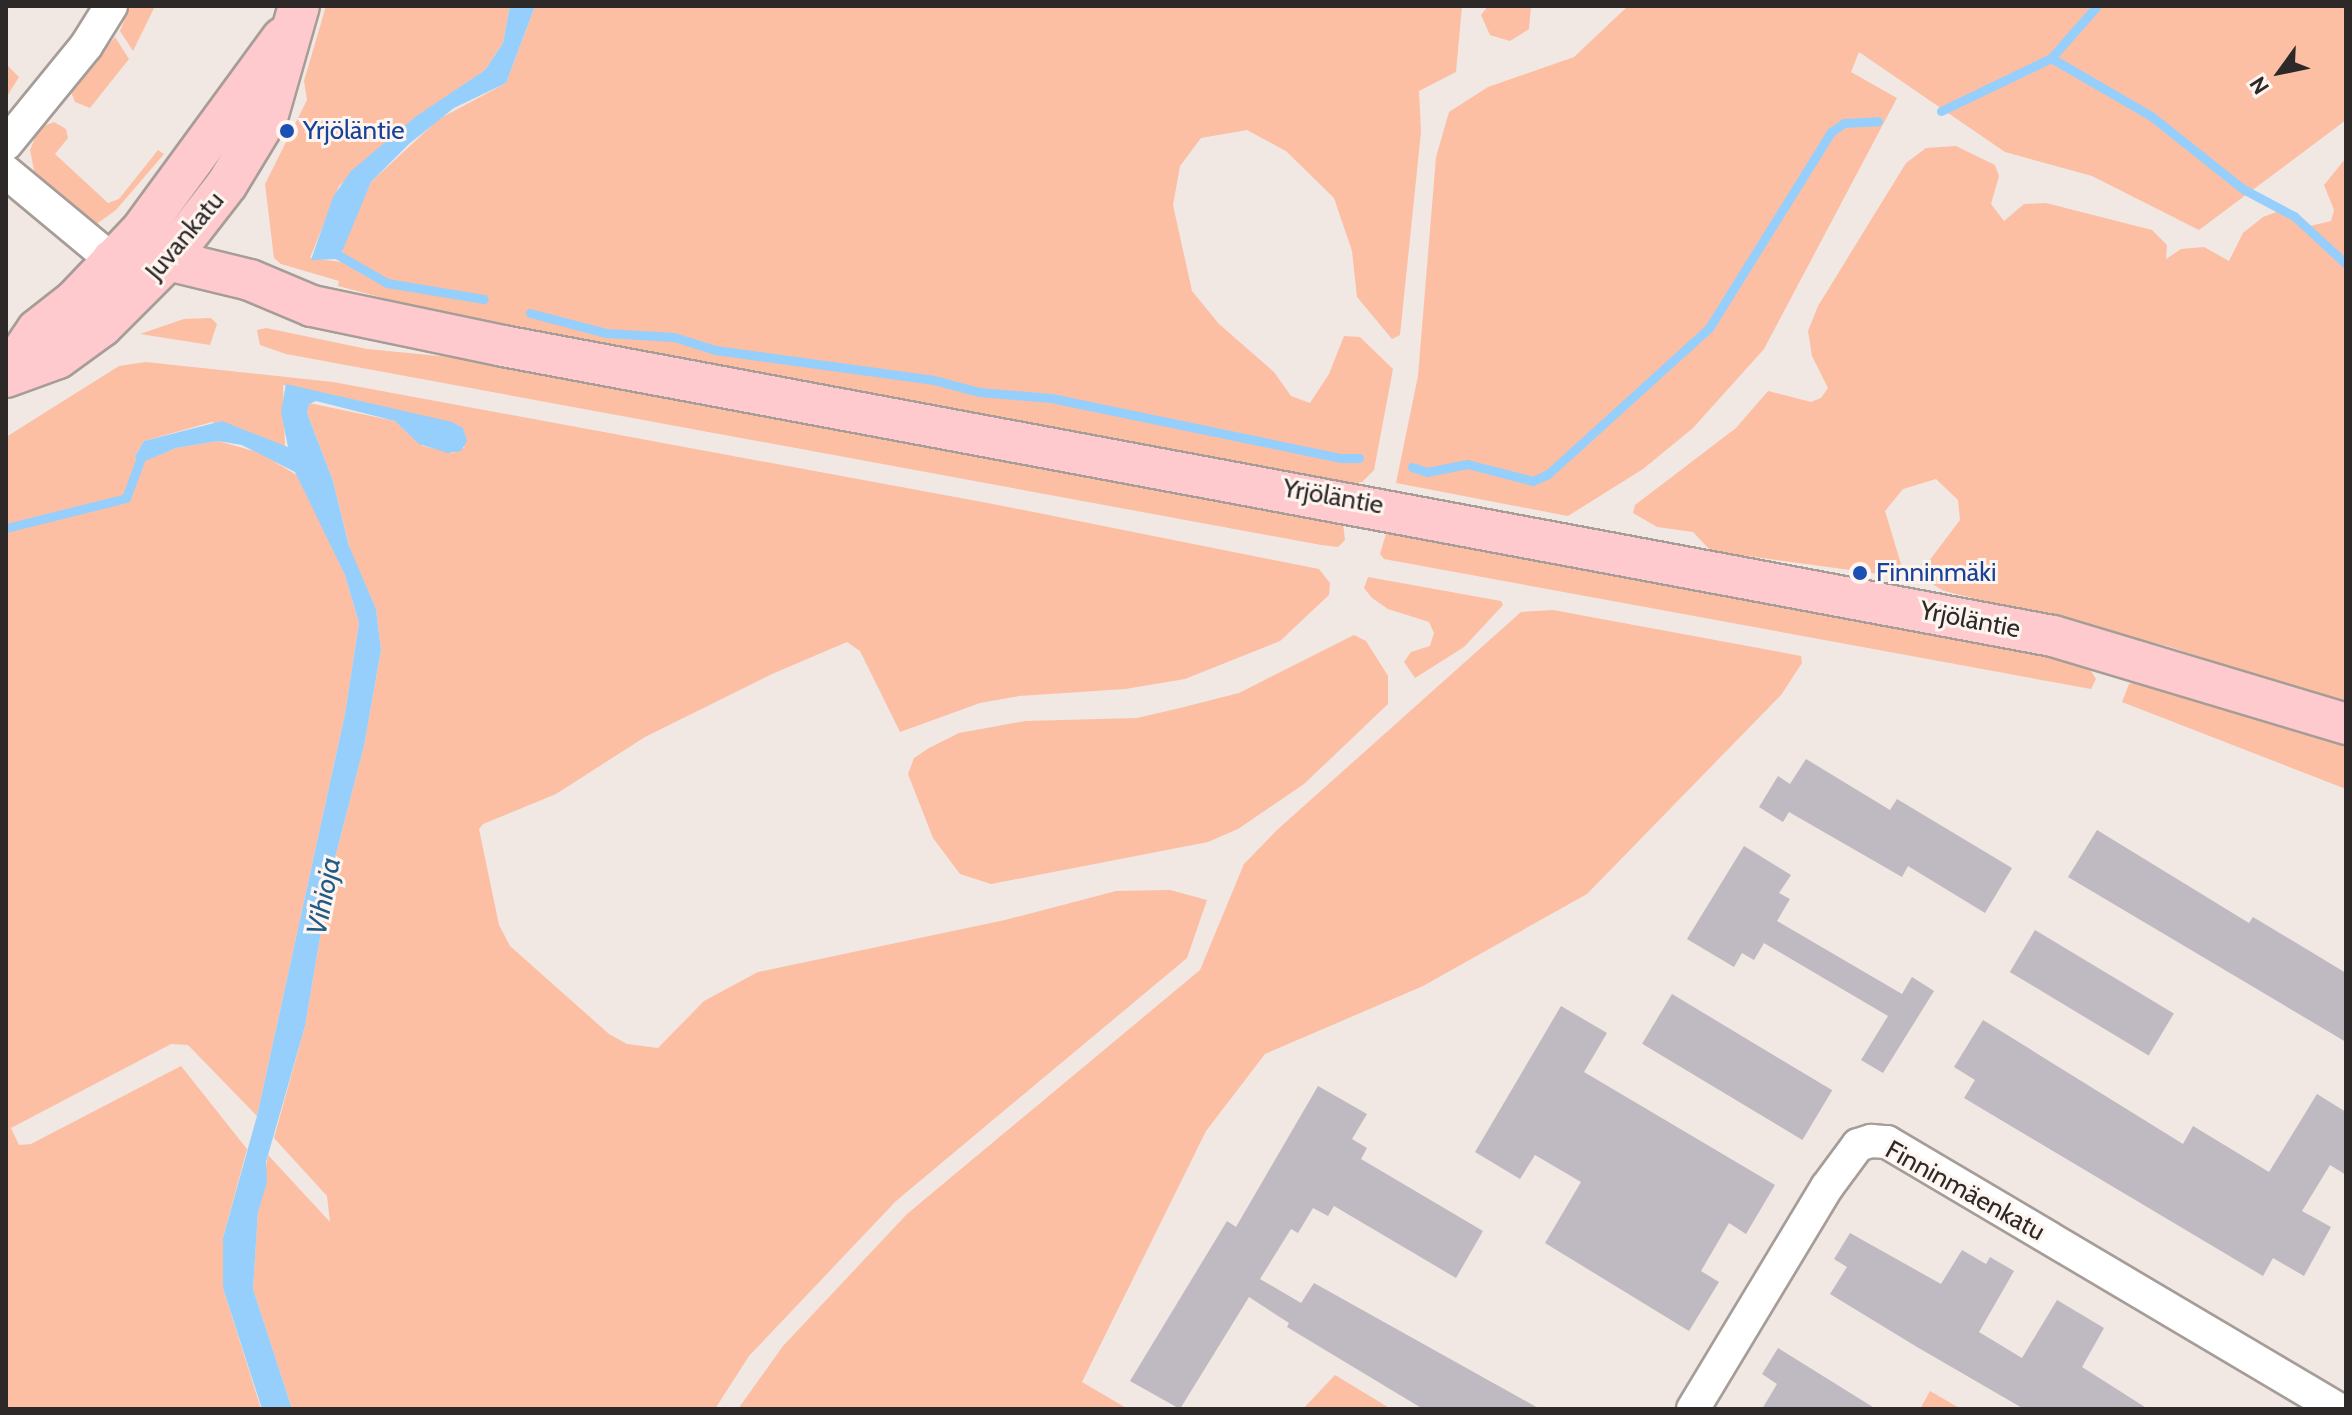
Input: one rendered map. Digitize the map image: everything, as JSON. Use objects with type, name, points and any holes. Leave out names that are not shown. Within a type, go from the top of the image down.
[{"type":"main road","name":"Juvankatu","points":[[6,377],[37,330],[141,231],[293,19]]},
{"type":"main road","name":"Juvankatu","points":[[6,377],[58,358],[102,326],[160,269],[227,184],[267,118],[293,19]]},
{"type":"main road","name":"Yrjöläntie","points":[[112,260],[160,269],[243,305],[312,306],[2053,636],[2346,724]]},
{"type":"street","points":[[6,144],[111,6]]},
{"type":"street","points":[[6,172],[112,260]]},
{"type":"street","name":"Finninmäenkatu","points":[[1693,1409],[1827,1187],[1858,1145],[1871,1141],[1887,1142],[2338,1409]]},
{"type":"shaded area","points":[[130,6],[155,6],[133,51],[120,31]]},
{"type":"shaded area","points":[[326,6],[510,6],[503,43],[485,70],[409,122],[339,186],[310,258],[342,262],[343,245],[371,182],[439,119],[506,83],[535,6],[1462,6],[1456,72],[1419,91],[1421,132],[1400,335],[1392,339],[1357,297],[1352,251],[1334,198],[1286,151],[1247,130],[1201,138],[1180,166],[1173,205],[1192,291],[1219,324],[1274,372],[1291,396],[1310,403],[1329,374],[1344,336],[1360,337],[1393,369],[1374,470],[1362,482],[1346,485],[492,327],[338,286],[339,281],[281,264],[274,258],[265,184],[307,100],[304,81]]},
{"type":"shaded area","points":[[1488,6],[1531,6],[1529,29],[1510,41],[1490,35],[1481,15]]},
{"type":"shaded area","points":[[1628,6],[2346,6],[2346,120],[2199,230],[2092,176],[2005,152],[1859,52],[1851,72],[1897,98],[1764,349],[1693,428],[1643,469],[1568,516],[1396,483],[1418,376],[1436,157],[1449,112],[1488,87],[1574,57]]},
{"type":"shaded area","points":[[115,37],[129,59],[90,108],[75,102],[71,92]]},
{"type":"shaded area","points":[[6,64],[19,77],[6,98]]},
{"type":"shaded area","points":[[54,122],[66,129],[68,138],[55,154],[108,203],[119,199],[158,150],[164,154],[116,210],[95,225],[35,175],[30,150],[39,128]]},
{"type":"shaded area","points":[[1956,146],[1995,165],[1999,176],[1991,204],[2004,221],[2024,204],[2046,203],[2152,230],[2167,245],[2166,259],[2181,249],[2204,247],[2229,261],[2243,233],[2263,217],[2279,211],[2306,227],[2331,221],[2334,210],[2324,185],[2346,158],[2346,704],[2167,646],[1944,591],[1934,585],[1926,565],[1960,520],[1958,500],[1936,479],[1903,489],[1885,511],[1901,564],[1887,575],[1711,551],[1693,532],[1657,527],[1633,513],[1635,505],[1736,428],[1768,391],[1811,402],[1821,398],[1828,388],[1812,356],[1808,331],[1818,306],[1906,163],[1926,148]]},
{"type":"shaded area","points":[[211,318],[217,324],[210,345],[140,334],[184,319]]},
{"type":"shaded area","points":[[266,328],[367,349],[481,360],[1343,523],[1345,540],[1338,547],[1321,545],[286,354],[260,345],[257,330]]},
{"type":"shaded area","points":[[146,362],[333,382],[993,504],[1319,569],[1330,583],[1329,595],[1280,641],[1185,679],[1125,689],[1019,696],[980,703],[900,732],[860,651],[847,642],[772,674],[645,737],[556,794],[483,824],[479,829],[499,925],[510,946],[609,1034],[627,1044],[658,1048],[704,1001],[758,972],[1005,920],[1116,891],[1170,890],[1207,900],[1187,958],[896,1201],[749,1356],[715,1409],[292,1409],[253,1289],[258,1212],[268,1155],[330,1222],[327,1196],[274,1138],[305,1026],[331,873],[364,746],[381,650],[376,609],[351,553],[333,481],[307,413],[309,403],[395,421],[423,446],[453,453],[465,447],[437,422],[283,385],[285,448],[212,422],[144,441],[135,456],[138,463],[176,448],[218,441],[260,453],[300,477],[345,575],[359,623],[345,714],[257,1116],[188,1045],[171,1044],[11,1128],[19,1145],[31,1144],[181,1066],[247,1149],[223,1238],[223,1288],[261,1409],[6,1409],[6,437],[119,366]]},
{"type":"shaded area","points":[[1401,533],[1967,639],[2088,666],[2096,679],[2091,689],[1384,559],[1380,554],[1386,534]]},
{"type":"shaded area","points":[[1368,577],[1501,601],[1503,605],[1464,647],[1415,678],[1404,662],[1411,652],[1430,646],[1434,633],[1429,622],[1388,609],[1372,598],[1364,588]]},
{"type":"shaded area","points":[[1553,610],[1801,656],[1802,663],[1781,695],[1587,894],[1423,986],[1265,1054],[1206,1131],[1082,1382],[1128,1409],[738,1409],[783,1346],[907,1214],[1200,970],[1244,864],[1277,830],[1521,612]]},
{"type":"shaded area","points":[[1354,635],[1366,641],[1388,676],[1388,704],[1304,784],[1238,829],[1208,842],[991,884],[960,874],[933,838],[908,774],[914,758],[959,733],[1025,721],[1137,718],[1180,708],[1239,693]]},
{"type":"shaded area","points":[[2139,682],[2346,745],[2346,789],[2122,702],[2129,684]]},
{"type":"shaded area","points":[[1335,1375],[1391,1409],[1303,1409]]},
{"type":"shaded area","points":[[1930,1391],[1961,1409],[1920,1409]]},
{"type":"water","points":[[510,6],[535,6],[506,83],[454,108],[409,144],[371,182],[339,259],[311,260],[333,197],[351,171],[415,117],[485,70],[503,43]]},
{"type":"water","name":"Vihioja","points":[[286,384],[452,422],[463,428],[467,441],[461,451],[448,453],[419,444],[395,421],[316,401],[309,404],[307,413],[333,481],[349,546],[376,609],[381,650],[364,746],[331,873],[305,1026],[266,1162],[267,1182],[258,1212],[253,1289],[292,1409],[262,1409],[223,1288],[223,1238],[257,1116],[345,714],[359,623],[345,575],[295,472],[242,445],[218,441],[176,448],[138,464],[135,456],[144,441],[222,421],[288,447],[281,412]]},
{"type":"building","points":[[1806,759],[1890,810],[1897,799],[2012,868],[1985,913],[1908,866],[1902,877],[1789,812],[1783,822],[1759,807],[1778,776],[1790,784]]},
{"type":"building","points":[[2097,830],[2249,923],[2253,917],[2346,973],[2346,1042],[2068,877]]},
{"type":"building","points":[[1744,846],[1791,875],[1779,893],[1790,899],[1777,921],[1902,994],[1912,977],[1934,991],[1883,1073],[1861,1060],[1888,1016],[1764,943],[1754,960],[1742,953],[1734,967],[1687,939]]},
{"type":"building","points":[[2035,930],[2174,1013],[2149,1055],[2010,972]]},
{"type":"building","points":[[1672,994],[1832,1090],[1802,1140],[1642,1044]]},
{"type":"building","points":[[1561,1006],[1607,1033],[1584,1072],[1775,1185],[1746,1234],[1729,1223],[1701,1271],[1719,1282],[1689,1331],[1545,1243],[1581,1182],[1535,1155],[1520,1179],[1475,1152]]},
{"type":"building","points":[[1983,1020],[2183,1144],[2193,1126],[2269,1172],[2317,1094],[2346,1112],[2346,1175],[2330,1165],[2302,1211],[2331,1227],[2304,1276],[2273,1258],[2263,1276],[1964,1098],[1975,1080],[1954,1067]]},
{"type":"building","points":[[1318,1086],[1367,1114],[1352,1139],[1367,1148],[1361,1159],[1483,1231],[1456,1278],[1334,1206],[1328,1216],[1313,1208],[1298,1233],[1291,1229],[1260,1279],[1301,1303],[1314,1283],[1540,1409],[1423,1409],[1287,1327],[1289,1323],[1249,1297],[1180,1409],[1130,1381],[1227,1221],[1236,1227]]},
{"type":"building","points":[[1850,1233],[1941,1284],[1962,1250],[1986,1264],[1990,1257],[2014,1271],[1979,1332],[2022,1358],[2057,1300],[2104,1328],[2082,1367],[2148,1409],[2024,1409],[1917,1347],[1830,1294],[1847,1267],[1834,1259]]},
{"type":"building","points":[[1778,1348],[1876,1409],[1762,1409],[1777,1384],[1762,1374]]},
{"type":"waterway","points":[[1941,111],[2051,58],[2097,6]]},
{"type":"waterway","points":[[2051,58],[2151,116],[2243,189],[2294,216],[2346,264]]},
{"type":"waterway","points":[[1412,467],[1427,472],[1467,464],[1533,481],[1548,474],[1709,328],[1831,132],[1844,123],[1878,121]]},
{"type":"waterway","points":[[333,252],[387,283],[484,299]]},
{"type":"waterway","points":[[530,313],[606,333],[674,337],[715,350],[934,380],[979,392],[1051,398],[1340,458],[1359,458]]},
{"type":"waterway","points":[[6,528],[126,498],[142,455]]},
{"type":"place","name":"Yrjöläntie","points":[[287,131]]},
{"type":"place","name":"Finninmäki","points":[[1860,573]]}]
